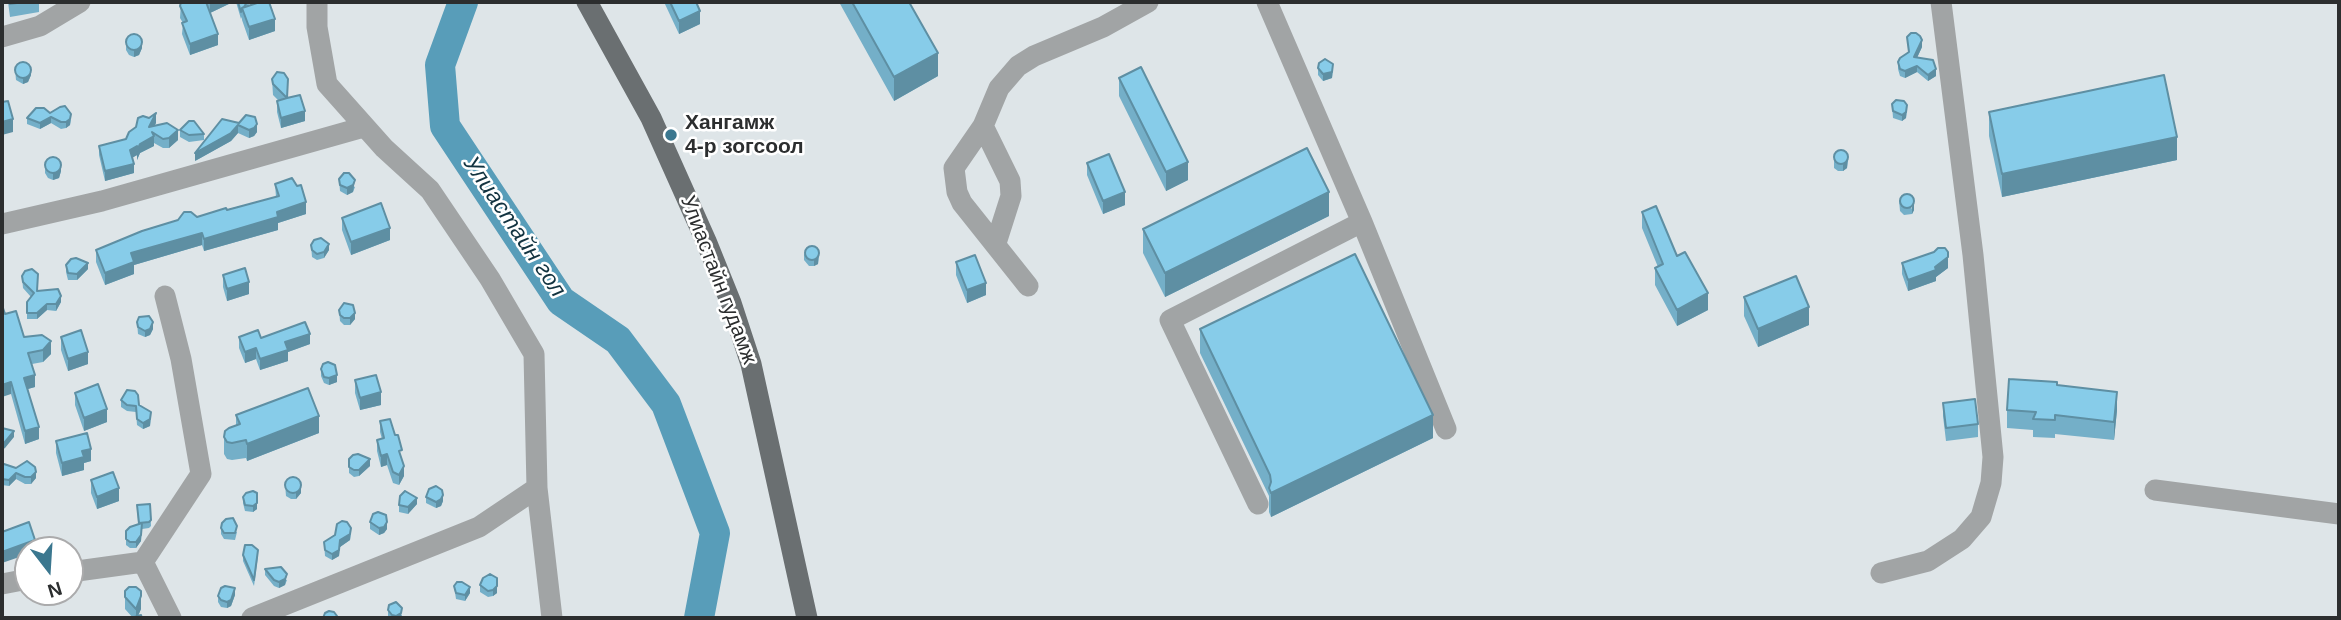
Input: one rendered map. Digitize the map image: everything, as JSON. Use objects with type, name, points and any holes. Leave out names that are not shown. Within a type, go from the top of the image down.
[{"type":"main road","name":"Улиастайн гудамж","points":[[587,2],[651,118],[731,303],[751,364],[807,618]]},
{"type":"street","points":[[2,37],[40,26],[80,2]]},
{"type":"street","points":[[317,2],[317,27],[327,84],[364,127],[430,190],[490,279],[534,354],[537,488],[552,618]]},
{"type":"street","points":[[1028,286],[962,203],[955,183],[954,168],[983,126],[999,88],[1018,66],[1103,27],[1148,2]]},
{"type":"street","points":[[1267,2],[1362,222],[1446,429]]},
{"type":"street","points":[[1881,573],[1928,561],[1962,539],[1981,517],[1991,483],[1993,457],[1975,282],[1941,2]]},
{"type":"street","points":[[983,126],[1010,181],[1011,196],[996,243]]},
{"type":"street","points":[[2,223],[102,201],[364,127]]},
{"type":"street","points":[[1258,505],[1170,320],[1362,222]]},
{"type":"street","points":[[84,570],[143,562],[201,474],[181,359],[165,296]]},
{"type":"street","points":[[252,618],[479,527],[537,488]]},
{"type":"street","points":[[2155,489],[2339,514]]},
{"type":"street","points":[[143,562],[171,618]]},
{"type":"building","points":[[181,2],[206,2],[218,34],[190,44],[182,23],[187,21],[180,6]]},
{"type":"building","points":[[238,2],[247,2],[241,12]]},
{"type":"building","points":[[269,2],[275,19],[249,27],[242,8]]},
{"type":"building","points":[[670,2],[696,2],[700,11],[679,21]]},
{"type":"building","points":[[852,2],[909,2],[938,53],[894,77]]},
{"type":"building","points":[[1916,33],[1922,40],[1914,57],[1933,60],[1936,69],[1928,75],[1917,66],[1905,71],[1900,69],[1898,62],[1909,52],[1907,37]]},
{"type":"building","points":[[134,34],[142,42],[134,50],[126,42]]},
{"type":"building","points":[[1325,59],[1333,64],[1332,72],[1323,74],[1318,68],[1319,63]]},
{"type":"building","points":[[23,62],[31,70],[23,78],[15,70]]},
{"type":"building","points":[[1141,67],[1188,162],[1166,172],[1119,78]]},
{"type":"building","points":[[277,72],[284,73],[288,79],[287,98],[273,84],[272,79]]},
{"type":"building","points":[[2164,75],[2177,137],[2002,174],[1989,112]]},
{"type":"building","points":[[300,95],[305,111],[281,118],[277,101]]},
{"type":"building","points":[[1896,100],[1904,101],[1907,105],[1906,112],[1902,115],[1893,111],[1892,104]]},
{"type":"building","points":[[8,101],[13,119],[2,122],[2,102]]},
{"type":"building","points":[[65,106],[71,114],[66,122],[51,117],[40,123],[27,118],[36,108],[44,108],[50,113]]},
{"type":"building","points":[[156,113],[149,127],[167,123],[178,130],[169,138],[163,139],[152,132],[154,136],[140,144],[137,151],[137,146],[130,150],[134,164],[105,171],[99,146],[126,139],[129,132],[136,127],[138,118],[149,118]]},
{"type":"building","points":[[246,115],[255,117],[257,124],[254,128],[249,130],[238,125],[231,133],[195,153],[222,119],[239,123]]},
{"type":"building","points":[[189,121],[194,121],[204,134],[189,135],[180,130]]},
{"type":"building","points":[[1307,148],[1329,192],[1165,273],[1143,229]]},
{"type":"building","points":[[1838,150],[1844,150],[1848,157],[1844,164],[1838,164],[1834,160],[1834,154]]},
{"type":"building","points":[[1109,154],[1125,192],[1103,201],[1087,163]]},
{"type":"building","points":[[53,157],[61,165],[53,173],[45,165]]},
{"type":"building","points":[[344,173],[349,173],[355,180],[353,185],[347,188],[340,185],[339,179]]},
{"type":"building","points":[[292,178],[297,186],[301,185],[306,202],[277,212],[278,217],[204,239],[202,233],[131,253],[134,262],[105,273],[96,250],[178,220],[184,212],[191,212],[197,217],[279,196],[275,184]]},
{"type":"building","points":[[1904,194],[1910,194],[1914,201],[1910,208],[1904,208],[1900,204],[1900,198]]},
{"type":"building","points":[[381,203],[390,228],[351,242],[342,218]]},
{"type":"building","points":[[1656,206],[1677,256],[1685,252],[1708,293],[1677,310],[1655,268],[1663,264],[1642,212]]},
{"type":"building","points":[[321,238],[329,244],[324,252],[317,254],[311,245],[314,240]]},
{"type":"building","points":[[809,246],[815,246],[819,253],[815,260],[809,260],[805,256],[805,250]]},
{"type":"building","points":[[1938,248],[1945,248],[1948,257],[1935,267],[1936,270],[1908,280],[1902,263],[1934,252]]},
{"type":"building","points":[[1355,254],[1433,415],[1271,493],[1270,475],[1200,329]]},
{"type":"building","points":[[975,255],[986,283],[967,290],[956,262]]},
{"type":"building","points":[[76,258],[88,263],[77,274],[68,273],[66,265]]},
{"type":"building","points":[[245,268],[249,282],[227,289],[223,275]]},
{"type":"building","points":[[32,269],[38,274],[37,291],[58,289],[61,296],[56,304],[47,304],[37,313],[27,313],[27,302],[34,293],[23,282],[22,276],[25,271]]},
{"type":"building","points":[[1796,276],[1809,307],[1758,329],[1744,297]]},
{"type":"building","points":[[344,303],[353,305],[355,313],[350,318],[340,315],[339,310]]},
{"type":"building","points":[[2,305],[5,314],[16,311],[24,337],[42,335],[51,341],[43,350],[28,353],[35,375],[24,378],[39,427],[25,431],[11,382],[2,385]]},
{"type":"building","points":[[149,316],[153,322],[150,329],[145,331],[138,327],[139,317]]},
{"type":"building","points":[[305,322],[310,334],[285,342],[288,350],[260,359],[256,348],[245,352],[239,337],[258,330],[261,338]]},
{"type":"building","points":[[81,330],[88,352],[68,359],[61,337]]},
{"type":"building","points":[[328,362],[335,365],[337,375],[329,378],[324,377],[321,369],[323,364]]},
{"type":"building","points":[[376,375],[381,392],[360,398],[355,380]]},
{"type":"building","points":[[2009,379],[2057,382],[2057,385],[2117,392],[2114,422],[2055,415],[2055,420],[2033,419],[2036,412],[2007,410]]},
{"type":"building","points":[[98,384],[107,409],[84,418],[75,393]]},
{"type":"building","points":[[308,388],[319,416],[247,444],[246,440],[227,442],[225,431],[240,424],[236,415]]},
{"type":"building","points":[[127,390],[135,391],[139,405],[151,412],[150,419],[143,423],[137,419],[136,406],[127,405],[121,400]]},
{"type":"building","points":[[1975,399],[1978,424],[1946,428],[1943,403]]},
{"type":"building","points":[[390,419],[402,450],[399,451],[404,466],[399,475],[393,472],[387,454],[381,456],[377,440],[384,438],[380,421]]},
{"type":"building","points":[[2,428],[14,431],[2,443]]},
{"type":"building","points":[[87,433],[91,449],[82,451],[84,457],[62,463],[56,441]]},
{"type":"building","points":[[358,454],[370,459],[359,470],[354,470],[349,467],[349,459]]},
{"type":"building","points":[[27,461],[35,467],[36,472],[31,477],[16,473],[9,480],[2,479],[4,464],[16,468]]},
{"type":"building","points":[[113,472],[119,488],[97,497],[91,480]]},
{"type":"building","points":[[293,477],[301,485],[293,493],[285,485]]},
{"type":"building","points":[[436,486],[442,490],[443,495],[436,502],[426,497],[429,489]]},
{"type":"building","points":[[253,491],[257,493],[257,503],[253,506],[245,505],[243,497]]},
{"type":"building","points":[[405,491],[417,498],[408,507],[399,505],[400,496]]},
{"type":"building","points":[[150,504],[151,520],[139,523],[137,505]]},
{"type":"building","points":[[378,512],[386,515],[387,522],[384,527],[379,528],[370,522],[373,514]]},
{"type":"building","points":[[233,518],[237,526],[235,533],[224,533],[222,523]]},
{"type":"building","points":[[29,522],[34,536],[14,536],[14,548],[2,552],[2,532]]},
{"type":"building","points":[[347,522],[351,528],[350,534],[340,540],[339,550],[332,554],[325,550],[324,542],[335,535],[337,524]]},
{"type":"building","points":[[142,523],[141,535],[136,542],[126,539],[126,531],[130,527]]},
{"type":"building","points":[[245,545],[252,545],[258,550],[254,580],[243,555]]},
{"type":"building","points":[[281,567],[287,574],[285,579],[279,582],[265,569]]},
{"type":"building","points":[[490,574],[497,578],[497,586],[488,591],[480,585],[483,578]]},
{"type":"building","points":[[457,582],[470,587],[465,595],[456,593],[454,586]]},
{"type":"building","points":[[129,587],[136,587],[141,591],[136,609],[125,597],[125,591]]},
{"type":"building","points":[[221,588],[235,588],[231,600],[227,602],[218,596]]},
{"type":"building","points":[[396,602],[402,608],[401,613],[396,616],[388,610],[389,605]]},
{"type":"building","points":[[329,611],[334,612],[337,618],[323,618]]},
{"type":"waterway","name":"Улиастайн гол","points":[[463,2],[440,65],[445,126],[561,301],[618,340],[666,404],[715,533],[699,618]]},
{"type":"place","name":"Хангамж 4-р зогсоол","points":[[671,135]]}]
